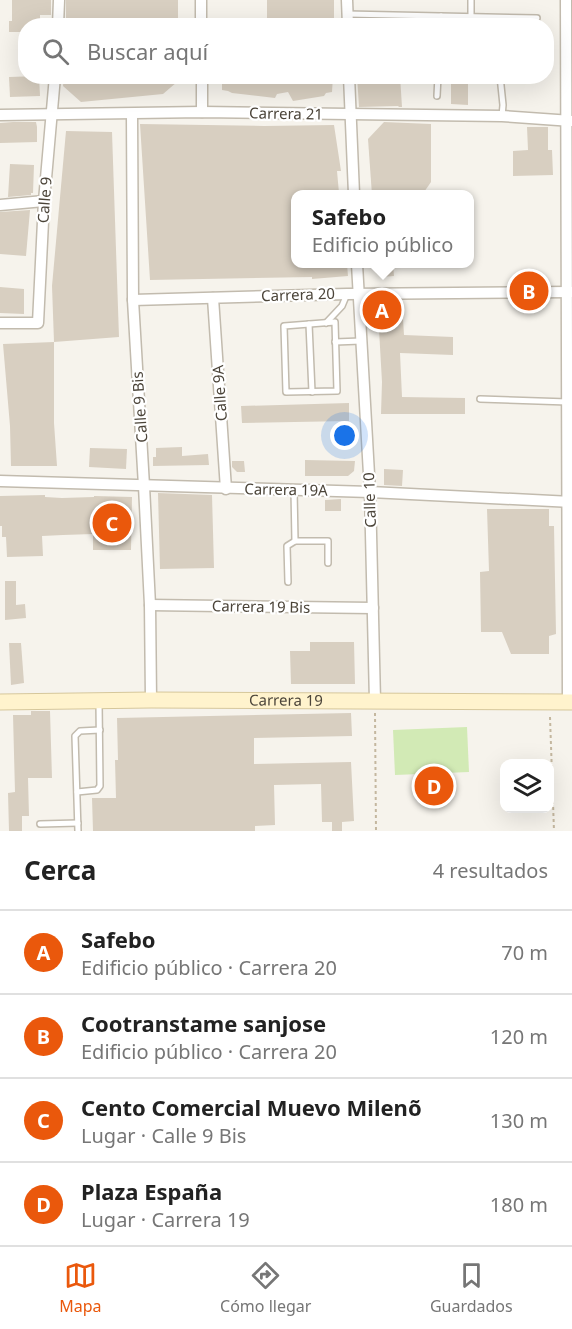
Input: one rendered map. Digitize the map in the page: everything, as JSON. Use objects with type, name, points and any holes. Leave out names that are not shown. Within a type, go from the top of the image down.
[{"type":"street","points":[[58,18],[59,0]]},
{"type":"street","points":[[201,0],[201,18]]},
{"type":"street","points":[[347,0],[347,18]]},
{"type":"street","points":[[566,0],[570,231],[568,402],[570,702]]},
{"type":"street","name":"Calle 9","points":[[0,324],[38,323],[44,201],[54,84]]},
{"type":"street","points":[[202,84],[202,112]]},
{"type":"street","points":[[349,84],[354,190]]},
{"type":"street","name":"Carrera 21","points":[[0,116],[202,112],[502,116],[569,121]]},
{"type":"street","name":"Calle 9 Bis","points":[[132,114],[133,300],[150,605],[151,700]]},
{"type":"street","points":[[0,205],[44,201]]},
{"type":"street","name":"Calle 10","points":[[356,268],[353,294],[361,341],[370,492],[375,704]]},
{"type":"street","name":"Carrera 20","points":[[133,300],[570,291]]},
{"type":"street","name":"Calle 9A","points":[[213,298],[226,489]]},
{"type":"street","name":"Carrera 19A","points":[[0,481],[370,492],[570,502]]},
{"type":"street","name":"Carrera 19 Bis","points":[[150,605],[373,608]]},
{"type":"street","name":"Carrera 19","points":[[0,702],[151,700],[375,704],[570,702]]},
{"type":"lane","points":[[471,0],[471,17]]},
{"type":"lane","points":[[347,14],[537,18]]},
{"type":"lane","points":[[437,96],[438,84]]},
{"type":"lane","points":[[501,84],[502,116]]},
{"type":"lane","points":[[326,323],[353,294]]},
{"type":"lane","points":[[335,322],[337,391],[286,392],[284,326],[326,323],[335,322]]},
{"type":"lane","points":[[309,324],[312,392]]},
{"type":"lane","points":[[335,342],[361,341]]},
{"type":"lane","points":[[480,399],[568,402]]},
{"type":"lane","points":[[294,490],[295,541]]},
{"type":"lane","points":[[288,582],[287,546],[295,541],[328,541],[328,563]]},
{"type":"lane","points":[[77,792],[100,788],[99,700]]},
{"type":"lane","points":[[78,831],[75,736],[80,731],[100,729]]},
{"type":"lane","points":[[40,824],[78,823]]},
{"type":"path","points":[[550,702],[554,831]]},
{"type":"path","points":[[375,704],[376,831]]},
{"type":"green space","points":[[467,727],[469,772],[395,775],[393,730]]},
{"type":"building","points":[[12,0],[51,0],[51,15],[40,15],[40,18],[18,18],[18,32],[9,32],[9,21],[12,21]]},
{"type":"building","points":[[66,0],[178,0],[178,18],[66,18]]},
{"type":"building","points":[[267,0],[334,0],[334,18],[267,18]]},
{"type":"building","points":[[9,77],[18,77],[18,84],[39,84],[40,96],[10,97]]},
{"type":"building","points":[[63,84],[175,84],[163,94],[81,102]]},
{"type":"building","points":[[222,84],[332,84],[332,92],[324,96],[293,101],[288,92],[277,94],[275,98],[222,90]]},
{"type":"building","points":[[358,84],[401,84],[402,107],[359,107]]},
{"type":"building","points":[[451,84],[468,84],[468,105],[451,104]]},
{"type":"building","points":[[36,122],[37,142],[0,143],[0,123]]},
{"type":"building","points":[[384,122],[431,124],[431,182],[425,190],[372,190],[368,139]]},
{"type":"building","points":[[140,124],[334,125],[341,171],[337,171],[339,190],[291,190],[291,268],[347,268],[348,276],[312,279],[312,277],[150,280]]},
{"type":"building","points":[[527,127],[548,127],[548,150],[552,150],[553,175],[513,176],[513,151],[528,150]]},
{"type":"building","points":[[66,131],[112,132],[119,337],[54,342],[52,286]]},
{"type":"building","points":[[10,164],[34,165],[31,195],[8,197]]},
{"type":"building","points":[[30,210],[26,256],[0,254],[0,212]]},
{"type":"building","points":[[375,268],[393,268],[394,276],[381,277],[376,273]]},
{"type":"building","points":[[0,287],[24,289],[24,314],[0,313]]},
{"type":"building","points":[[402,302],[404,335],[453,337],[453,355],[400,353],[402,397],[465,398],[465,414],[381,414],[382,382],[378,312],[384,303]]},
{"type":"building","points":[[54,342],[54,423],[57,466],[11,466],[3,344]]},
{"type":"building","points":[[349,403],[349,421],[242,423],[241,406]]},
{"type":"building","points":[[182,447],[182,456],[208,454],[209,465],[153,466],[156,448]]},
{"type":"building","points":[[90,448],[127,449],[126,469],[89,467]]},
{"type":"building","points":[[305,460],[355,461],[354,471],[348,476],[305,476]]},
{"type":"building","points":[[232,461],[244,461],[245,472],[237,472],[232,467]]},
{"type":"building","points":[[384,469],[403,470],[402,486],[384,485]]},
{"type":"building","points":[[158,493],[212,495],[214,568],[160,569]]},
{"type":"building","points":[[45,495],[45,497],[62,498],[132,497],[131,550],[93,550],[93,534],[42,536],[43,556],[7,557],[6,537],[2,537],[2,526],[0,526],[0,496]]},
{"type":"building","points":[[341,499],[341,511],[325,511],[325,500]]},
{"type":"building","points":[[487,509],[549,509],[549,526],[554,526],[556,634],[549,636],[549,654],[511,654],[502,632],[481,632],[480,572],[489,571]]},
{"type":"building","points":[[5,581],[16,581],[16,605],[25,604],[26,618],[5,620]]},
{"type":"building","points":[[310,642],[354,642],[355,684],[291,684],[290,651],[310,651]]},
{"type":"building","points":[[9,643],[21,643],[24,683],[11,685]]},
{"type":"building","points":[[31,711],[50,711],[52,778],[28,778],[29,816],[22,816],[22,831],[9,831],[8,793],[15,792],[13,715],[31,715]]},
{"type":"building","points":[[351,713],[352,736],[254,738],[254,764],[351,762],[354,821],[342,822],[342,831],[332,831],[332,822],[322,822],[321,784],[274,785],[275,825],[255,826],[255,831],[93,831],[92,798],[116,798],[117,718]]},
{"type":"place","name":"Cootranstame sanjose","points":[[529,291]]},
{"type":"place","name":"Safebo","points":[[382,310]]},
{"type":"place","name":"Cento Comercial Muevo Milenõ","points":[[112,523]]},
{"type":"place","name":"Plaza España","points":[[434,786]]}]
